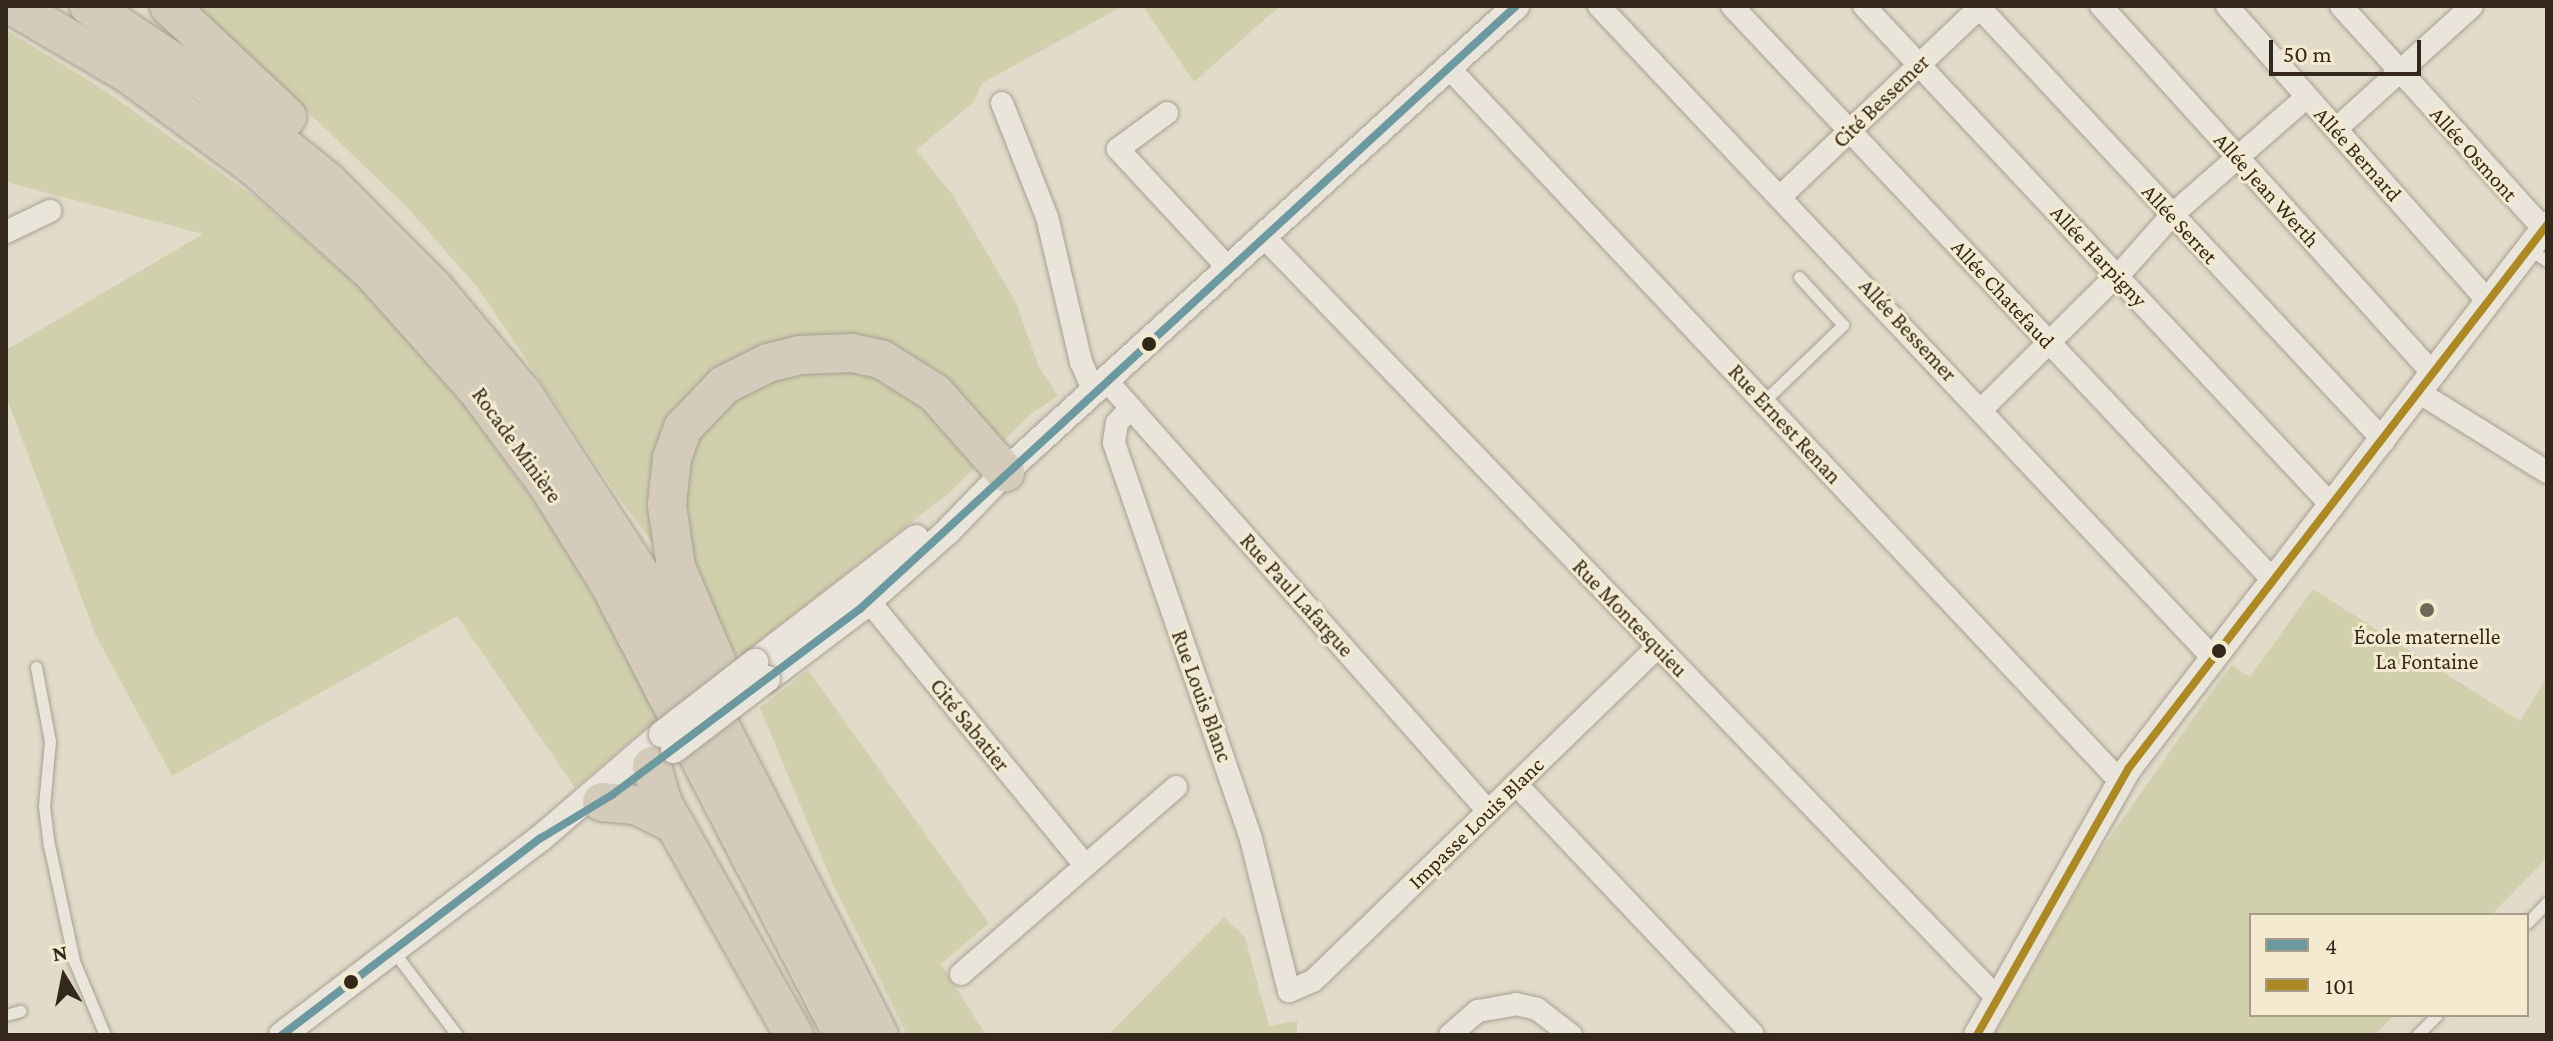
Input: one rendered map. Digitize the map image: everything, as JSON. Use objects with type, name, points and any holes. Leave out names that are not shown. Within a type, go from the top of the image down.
[{"type":"highway","name":"Rocade Minière","points":[[13,6],[141,83],[256,168],[372,272],[477,390],[547,484],[610,585],[843,1035]]},
{"type":"highway","name":"Rocade Minière","points":[[89,6],[240,109],[327,181],[402,254],[506,372],[582,477],[648,586],[879,1035]]},
{"type":"highway","points":[[169,6],[396,224],[402,254]]},
{"type":"highway","points":[[766,815],[767,779],[692,609],[669,536],[669,472],[690,417],[724,385],[768,363],[819,352],[867,356],[895,365],[935,393],[1005,472]]},
{"type":"highway","points":[[662,747],[657,790],[794,1035]]},
{"type":"highway","points":[[602,802],[636,805],[674,824]]},
{"type":"street","points":[[282,1035],[862,593],[1005,472],[1516,6]]},
{"type":"street","name":"Allée Bessemer","points":[[1599,6],[1982,409],[2213,658]]},
{"type":"street","name":"Allée Chatefaud","points":[[1732,6],[2274,581]]},
{"type":"street","name":"Allée Harpigny","points":[[1864,6],[2333,507]]},
{"type":"street","name":"Allée Jean Werth","points":[[2101,6],[2237,156],[2426,383],[2547,472]]},
{"type":"street","name":"Allée Bernard","points":[[2227,6],[2489,302]]},
{"type":"street","name":"Allée Osmont","points":[[2341,6],[2542,241]]},
{"type":"street","name":"Cité Bessemer","points":[[1781,196],[1979,7]]},
{"type":"street","name":"Allée Serret","points":[[1979,7],[2384,441]]},
{"type":"street","points":[[2336,129],[2464,9]]},
{"type":"street","name":"Rue Ernest Renan","points":[[1448,67],[2120,781]]},
{"type":"street","points":[[1982,409],[2118,274],[2172,215],[2307,97]]},
{"type":"street","name":"Rue Paul Lafargue","points":[[1002,103],[1047,217],[1081,362],[1100,386],[1131,408],[1488,811]]},
{"type":"street","points":[[1167,113],[1118,149],[1229,269]]},
{"type":"street","points":[[6,232],[50,211]]},
{"type":"street","name":"Rue Montesquieu","points":[[1264,237],[1997,998]]},
{"type":"street","points":[[1977,1035],[2120,781],[2489,302],[2542,241]]},
{"type":"street","name":"Rue Louis Blanc","points":[[1131,408],[1117,423],[1114,443],[1251,839],[1289,991]]},
{"type":"street","name":"Cité Sabatier","points":[[862,593],[1085,865]]},
{"type":"street","name":"Impasse Louis Blanc","points":[[1289,991],[1313,981],[1658,647]]},
{"type":"street","points":[[541,838],[602,802],[662,747]]},
{"type":"street","points":[[1516,784],[1753,1035]]},
{"type":"street","points":[[961,974],[1176,787]]},
{"type":"street","points":[[1450,1035],[1478,1011],[1516,1004],[1537,1009],[1571,1035]]},
{"type":"lane","points":[[1764,401],[1843,325],[1799,277]]},
{"type":"lane","points":[[36,667],[49,730],[44,806],[49,845],[74,961],[105,1035]]},
{"type":"lane","points":[[2529,921],[2547,902]]},
{"type":"lane","points":[[394,951],[457,1035]]},
{"type":"lane","points":[[6,1015],[20,1011]]},
{"type":"lane","points":[[2417,1035],[2435,1017]]},
{"type":"green space","points":[[197,6],[1123,6],[982,83],[974,102],[916,150],[952,194],[1016,302],[1038,365],[1058,396],[1031,414],[949,493],[739,657],[621,501],[478,288],[406,206]]},
{"type":"green space","points":[[1143,6],[1280,6],[1194,82]]},
{"type":"green space","points":[[6,30],[98,86],[255,197],[358,286],[475,417],[557,534],[661,715],[575,788],[457,616],[172,776],[96,636],[6,396],[6,350],[203,234],[6,182]]},
{"type":"green space","points":[[2313,589],[2520,721],[2547,677],[2547,858],[2493,913],[2249,913],[2249,1017],[2392,1017],[2375,1035],[1994,1035],[2094,860],[2217,684],[2232,665],[2250,677]]},
{"type":"green space","points":[[808,670],[989,923],[941,964],[986,1035],[907,1035],[833,884],[760,708]]},
{"type":"green space","points":[[1224,917],[1245,937],[1269,1026],[1297,1021],[1297,1035],[1108,1035]]},
{"type":"transit line","name":"4","points":[[282,1035],[541,838],[612,795],[860,609],[1516,6]]},
{"type":"transit line","name":"101","points":[[1977,1035],[2128,769],[2547,225]]},
{"type":"place","name":"École maternelle La Fontaine","points":[[2427,610]]}]
